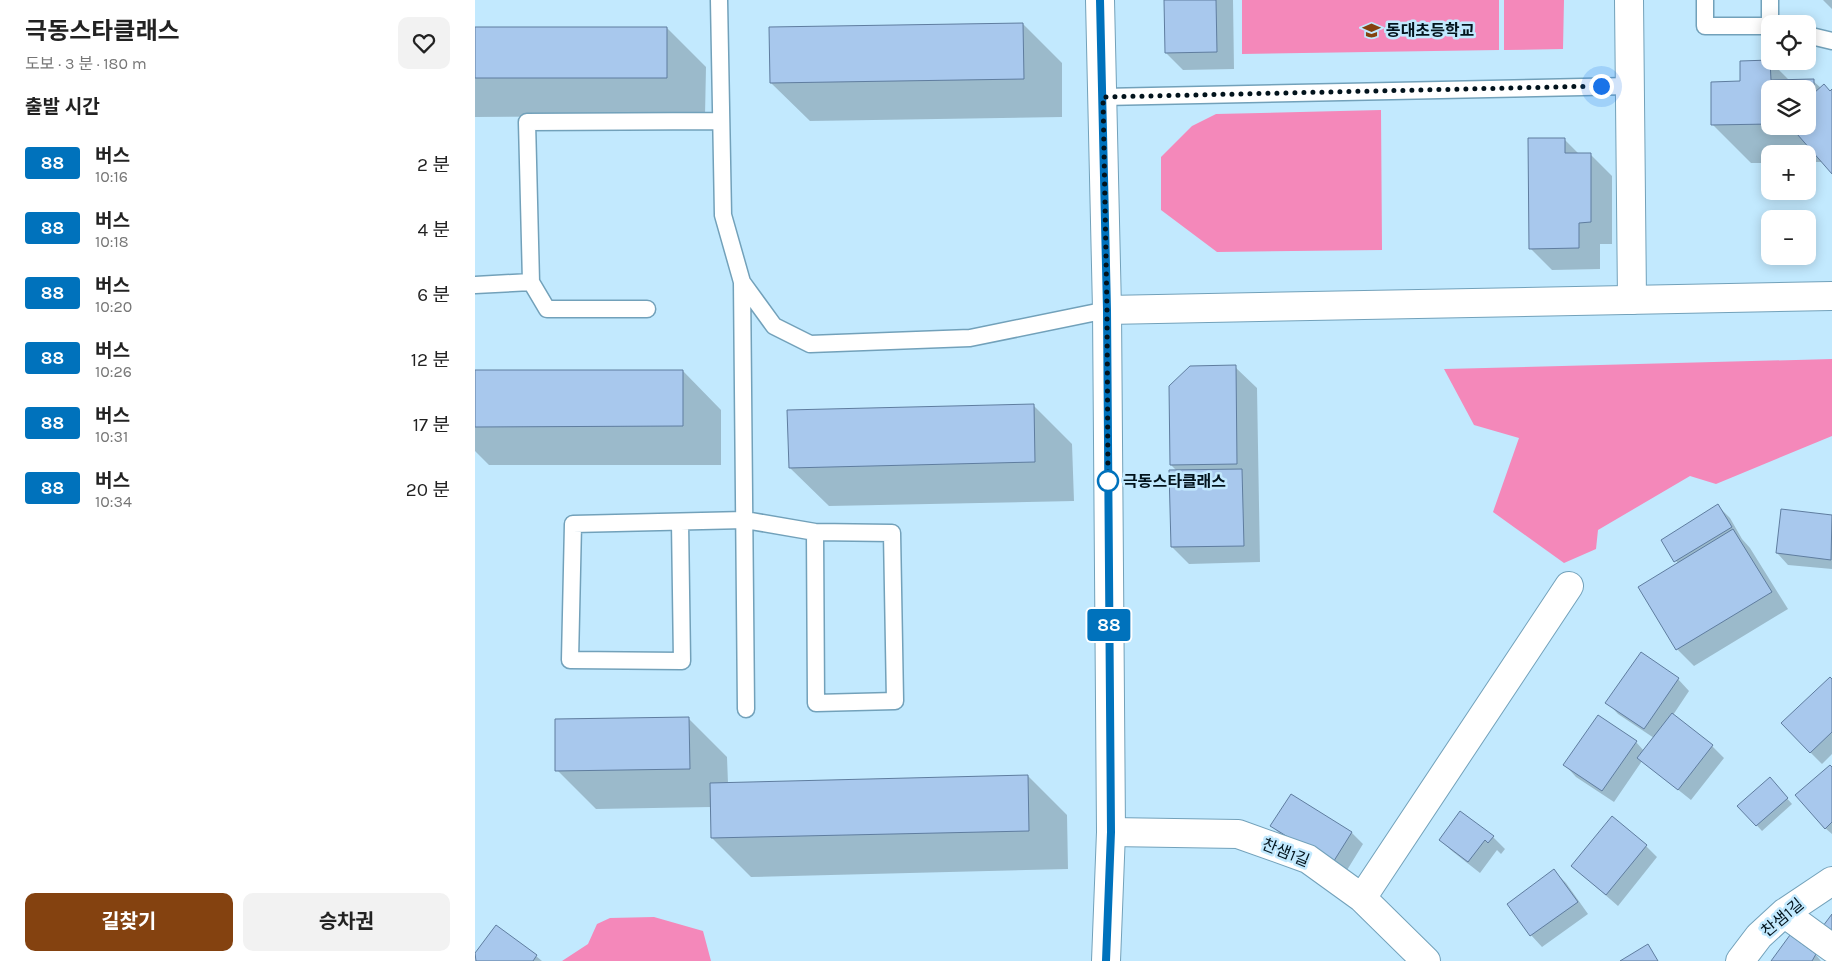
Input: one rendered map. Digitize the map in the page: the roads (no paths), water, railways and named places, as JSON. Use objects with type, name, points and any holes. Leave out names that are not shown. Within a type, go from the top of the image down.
[{"type":"street","points":[[1100,0],[1107,310],[1111,832],[1106,961]]},
{"type":"street","points":[[1629,0],[1632,300]]},
{"type":"street","points":[[1107,310],[1832,296]]},
{"type":"street","points":[[1362,898],[1569,586]]},
{"type":"street","name":"찬샘1길","points":[[1111,832],[1238,834],[1307,858],[1362,898],[1426,961]]},
{"type":"street","name":"찬샘1길","points":[[1740,961],[1759,936],[1784,913],[1832,881]]},
{"type":"street","points":[[1784,913],[1832,948]]},
{"type":"lane","points":[[719,0],[723,214],[742,282],[746,709]]},
{"type":"lane","points":[[1705,0],[1705,26],[1761,25]]},
{"type":"lane","points":[[1770,15],[1771,0]]},
{"type":"lane","points":[[1816,38],[1832,41]]},
{"type":"lane","points":[[1103,97],[1630,86]]},
{"type":"lane","points":[[647,309],[547,309],[531,282],[527,122],[721,121]]},
{"type":"lane","points":[[475,285],[531,282]]},
{"type":"lane","points":[[742,282],[774,326],[810,344],[970,338],[1107,310]]},
{"type":"lane","points":[[681,522],[682,662],[570,660],[573,524],[745,520],[815,532],[892,533],[895,701],[816,703],[815,532]]},
{"type":"place","name":"동대초등학교","points":[[1372,30]]},
{"type":"place","name":"극동스타클래스","points":[[1108,481]]}]
